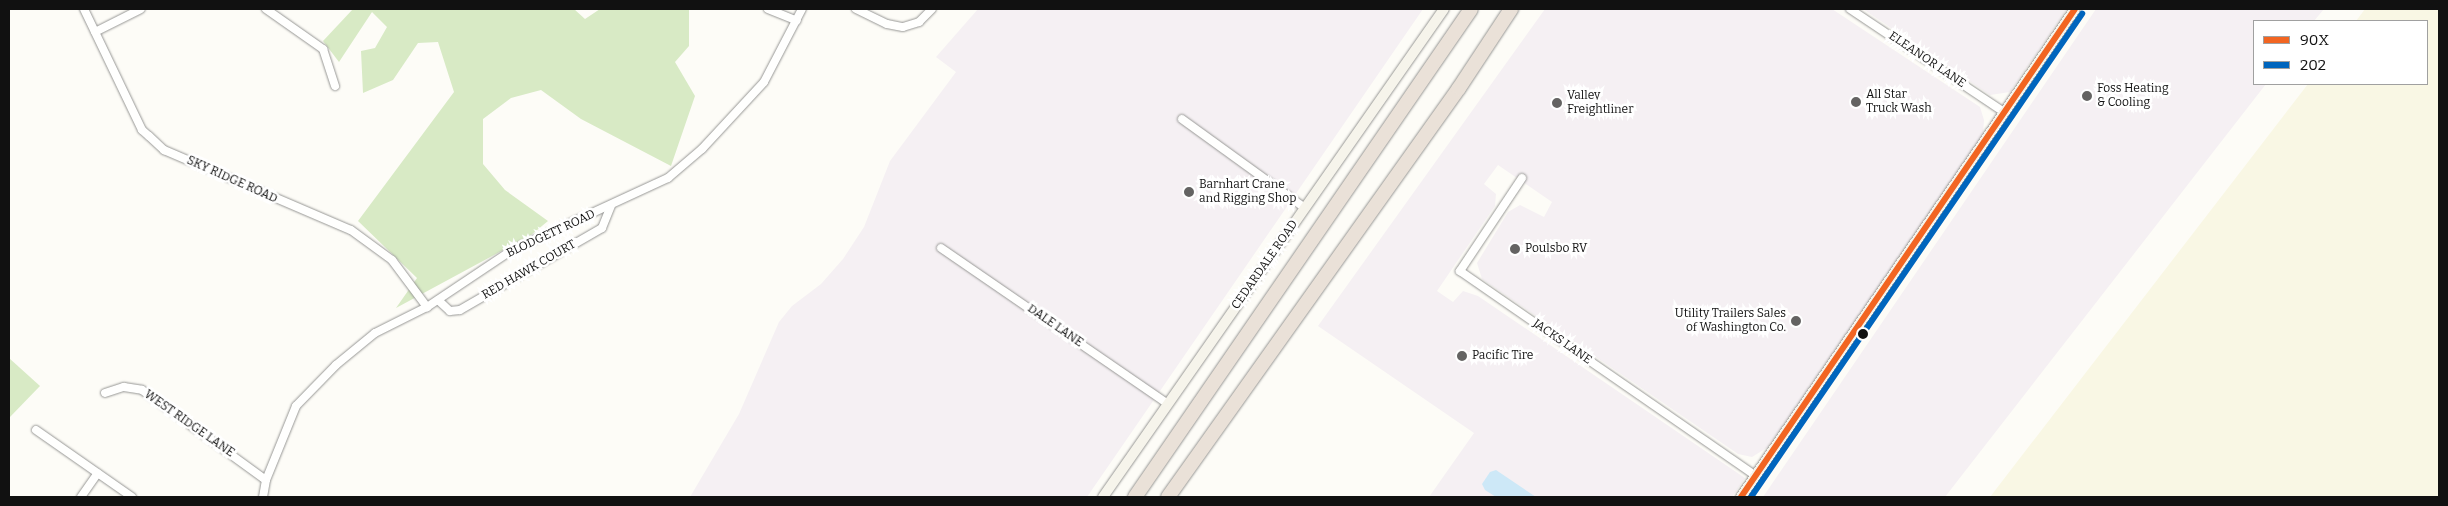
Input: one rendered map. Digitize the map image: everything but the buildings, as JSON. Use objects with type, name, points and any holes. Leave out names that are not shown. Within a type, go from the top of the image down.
[{"type":"highway","points":[[1136,497],[1471,9]]},
{"type":"highway","points":[[1168,497],[1459,88],[1511,9]]},
{"type":"street","name":"SKY RIDGE ROAD","points":[[84,9],[142,130],[164,150],[351,230],[392,260],[427,307]]},
{"type":"street","points":[[95,32],[141,9]]},
{"type":"street","points":[[266,9],[323,49],[335,86]]},
{"type":"street","points":[[768,9],[797,22]]},
{"type":"street","name":"BLODGETT ROAD","points":[[263,497],[266,480],[296,406],[360,344],[427,307],[512,250],[611,206],[668,178],[702,149],[764,82],[797,22],[802,9]]},
{"type":"street","points":[[856,9],[887,24],[903,27],[919,22],[932,9]]},
{"type":"street","name":"CEDARDALE ROAD","points":[[1103,497],[1444,9]]},
{"type":"street","name":"ELEANOR LANE","points":[[1850,9],[2004,112]]},
{"type":"street","points":[[1741,497],[2075,9]]},
{"type":"street","points":[[1182,119],[1305,208]]},
{"type":"street","name":"JACKS LANE","points":[[1522,178],[1460,271],[1756,476]]},
{"type":"street","name":"RED HAWK COURT","points":[[438,300],[450,311],[460,310],[602,228],[611,206]]},
{"type":"street","name":"DALE LANE","points":[[941,248],[1168,404]]},
{"type":"street","name":"WEST RIDGE LANE","points":[[105,393],[124,387],[142,390],[266,480]]},
{"type":"street","points":[[36,430],[132,497]]},
{"type":"street","points":[[81,497],[98,472]]},
{"type":"shaded area","points":[[978,9],[1423,9],[1087,497],[690,497],[739,414],[779,322],[792,306],[821,284],[843,259],[864,227],[890,161],[956,72],[936,57]]},
{"type":"shaded area","points":[[1545,9],[1832,9],[1980,107],[1984,120],[1983,134],[1768,447],[1752,457],[1738,454],[1482,279],[1477,263],[1508,212],[1520,205],[1544,217],[1552,202],[1498,165],[1484,184],[1496,194],[1495,206],[1437,291],[1453,302],[1463,291],[1478,296],[1745,478],[1732,497],[1429,497],[1474,433],[1318,326]]},
{"type":"shaded area","points":[[1863,9],[2067,9],[2010,92],[1990,95]]},
{"type":"shaded area","points":[[2096,9],[2324,9],[2315,20],[2253,20],[2253,85],[2265,85],[1945,497],[1763,497]]},
{"type":"shaded area","points":[[2365,9],[2439,9],[2439,497],[1990,497],[2307,85],[2428,85],[2428,20],[2357,20]]},
{"type":"green space","points":[[353,9],[574,9],[585,19],[600,9],[689,9],[689,46],[675,62],[695,96],[671,166],[581,119],[541,90],[511,98],[483,119],[483,164],[505,190],[548,221],[531,235],[396,308],[417,278],[358,221],[454,92],[438,42],[418,43],[393,80],[363,93],[361,51],[375,48],[387,27],[372,12],[339,62],[323,41]]},
{"type":"green space","points":[[9,358],[40,386],[9,418]]},
{"type":"water","points":[[1496,470],[1536,497],[1496,497],[1485,490],[1482,484],[1490,472]]},
{"type":"transit line","name":"90X","points":[[1741,497],[2075,9]]},
{"type":"transit line","name":"202","points":[[1751,497],[2082,14]]},
{"type":"place","name":"Foss Heating & Cooling","points":[[2087,96]]},
{"type":"place","name":"All Star Truck Wash","points":[[1856,102]]},
{"type":"place","name":"Valley Freightliner","points":[[1557,103]]},
{"type":"place","name":"Barnhart Crane and Rigging Shop","points":[[1189,192]]},
{"type":"place","name":"Poulsbo RV","points":[[1515,249]]},
{"type":"place","name":"Utility Trailers Sales of Washington Co.","points":[[1796,321]]},
{"type":"place","name":"Pacific Tire","points":[[1462,356]]}]
